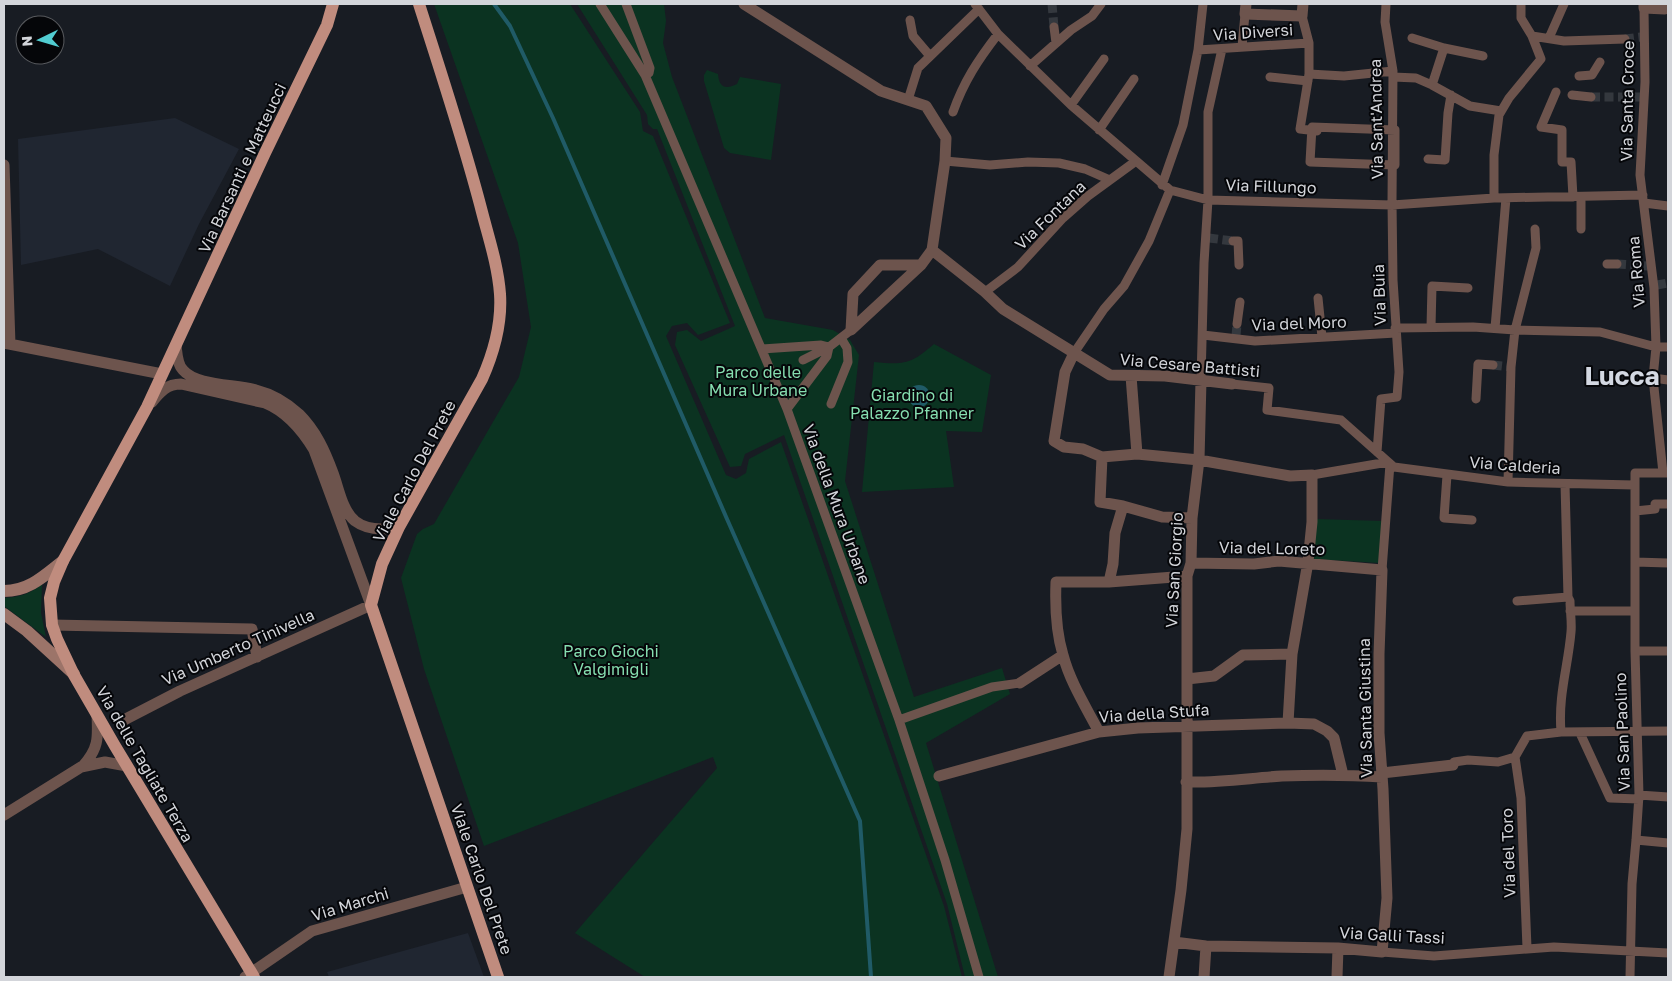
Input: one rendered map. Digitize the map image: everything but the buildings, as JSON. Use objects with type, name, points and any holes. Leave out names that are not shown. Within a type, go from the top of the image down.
[{"type":"main road","name":"Via Barsanti e Matteucci","points":[[62,561],[148,407],[327,25],[333,4]]},
{"type":"main road","name":"Viale Carlo Del Prete","points":[[419,4],[466,151],[497,271],[500,316],[495,347],[482,379],[399,527],[382,564],[371,605],[498,977]]},
{"type":"main road","points":[[4,591],[13,591],[32,585],[62,561]]},
{"type":"main road","name":"Via delle Tagliate Terza","points":[[62,561],[50,598],[52,624],[74,675],[250,976]]},
{"type":"main road","points":[[4,614],[26,631],[74,675]]},
{"type":"street","name":"Via della Mura Urbane","points":[[600,4],[645,75],[787,409],[899,720],[945,860],[979,977]]},
{"type":"street","points":[[626,4],[650,68],[649,73],[645,75]]},
{"type":"street","points":[[744,4],[882,91],[926,106],[946,138],[945,162],[932,250],[920,265],[851,330],[829,347],[803,360]]},
{"type":"street","points":[[1030,66],[1072,30],[1092,16],[1100,4]]},
{"type":"street","points":[[1202,4],[1198,50],[1183,125],[1149,242],[1124,286],[1104,309],[1074,353],[1065,372],[1054,441],[1064,447],[1083,449],[1102,457],[1137,454],[1198,460],[1290,476],[1312,474],[1312,522],[1308,562],[1292,654],[1288,723]]},
{"type":"street","points":[[1303,4],[1302,16],[1309,43]]},
{"type":"street","name":"Via Sant'Andrea","points":[[1386,4],[1386,22],[1393,74],[1392,133],[1395,130],[1395,165],[1392,165],[1392,205]]},
{"type":"street","points":[[1494,198],[1495,141],[1498,115],[1518,86],[1542,59],[1532,36],[1521,18],[1521,4]]},
{"type":"street","points":[[1549,38],[1564,4]]},
{"type":"street","points":[[1644,6],[1666,8]]},
{"type":"street","name":"Via Santa Croce","points":[[1643,199],[1640,175],[1644,6]]},
{"type":"street","points":[[908,100],[918,68],[977,7]]},
{"type":"street","name":"Via Fillungo","points":[[977,7],[998,34],[1070,105],[1166,188],[1208,200],[1392,205],[1494,198],[1577,197],[1643,199],[1668,206]]},
{"type":"street","points":[[1242,47],[1246,9],[1302,16]]},
{"type":"street","points":[[910,20],[913,36],[930,56]]},
{"type":"street","points":[[1054,27],[1056,43]]},
{"type":"street","points":[[953,112],[961,89],[980,58],[998,34]]},
{"type":"street","points":[[1532,36],[1564,41],[1600,42],[1624,39]]},
{"type":"street","points":[[1412,38],[1444,48],[1483,56]]},
{"type":"street","name":"Via Diversi","points":[[1198,50],[1309,43],[1308,78],[1300,129],[1312,130]]},
{"type":"street","name":"Via San Giorgio","points":[[1169,977],[1187,829],[1187,576],[1191,563],[1192,518],[1198,460],[1207,238],[1208,112],[1222,48]]},
{"type":"street","points":[[1432,85],[1444,48]]},
{"type":"street","points":[[1070,105],[1104,59]]},
{"type":"street","points":[[1579,76],[1592,75],[1600,62]]},
{"type":"street","points":[[1270,77],[1308,78],[1393,74],[1416,78],[1470,106],[1501,111]]},
{"type":"street","points":[[1100,130],[1134,78]]},
{"type":"street","points":[[1556,92],[1541,127],[1562,130],[1562,162],[1571,162],[1581,229]]},
{"type":"street","points":[[1428,159],[1445,160],[1450,95]]},
{"type":"street","points":[[1572,95],[1591,97]]},
{"type":"street","points":[[1392,133],[1312,127],[1310,162],[1392,165]]},
{"type":"street","name":"Via Fontana","points":[[985,292],[1018,267],[1063,218],[1088,196],[1136,161]]},
{"type":"street","points":[[945,162],[990,165],[1028,162],[1059,163],[1085,169],[1110,180]]},
{"type":"street","points":[[4,164],[7,343],[162,374]]},
{"type":"street","points":[[1495,328],[1506,198]]},
{"type":"street","name":"Via Roma","points":[[1643,199],[1650,266],[1655,285],[1656,347],[1653,378],[1666,473]]},
{"type":"street","name":"Via Buia","points":[[1377,452],[1381,399],[1397,397],[1398,384],[1392,205]]},
{"type":"street","points":[[1508,482],[1510,367],[1515,330],[1536,248],[1535,229]]},
{"type":"street","points":[[1233,241],[1238,242],[1239,265]]},
{"type":"street","name":"Via Cesare Battisti","points":[[932,250],[1002,308],[1110,375],[1165,376],[1269,388],[1267,410],[1341,420],[1377,452]]},
{"type":"street","points":[[851,330],[853,294],[880,265],[920,265]]},
{"type":"street","points":[[1431,327],[1432,286],[1468,288]]},
{"type":"street","points":[[1318,298],[1322,338]]},
{"type":"street","points":[[1238,324],[1240,302]]},
{"type":"street","name":"Via del Moro","points":[[1203,336],[1255,341],[1322,338],[1431,327],[1495,328],[1600,332],[1656,347],[1668,347]]},
{"type":"street","points":[[831,404],[848,362],[847,348],[841,338]]},
{"type":"street","points":[[176,345],[180,367],[190,376],[256,389],[282,401],[294,410],[308,424],[323,446],[344,505],[351,517],[360,524],[374,529],[399,527]]},
{"type":"street","points":[[762,348],[821,345],[829,347]]},
{"type":"street","points":[[787,409],[827,356],[829,347]]},
{"type":"street","points":[[1476,399],[1478,364],[1493,365]]},
{"type":"street","points":[[1131,376],[1137,454]]},
{"type":"street","points":[[1653,378],[1668,380]]},
{"type":"street","name":"Via Barsanti e Matteucci","points":[[148,407],[165,388],[174,384],[181,384],[265,403],[285,414],[300,429],[314,450],[371,605]]},
{"type":"street","points":[[1377,452],[1391,464]]},
{"type":"street","points":[[1102,457],[1100,502],[1123,506],[1162,517],[1192,518]]},
{"type":"street","name":"Via Calderia","points":[[1312,474],[1391,464],[1447,475],[1508,482],[1634,485]]},
{"type":"street","name":"Via Santa Giustina","points":[[1382,952],[1387,898],[1379,654],[1382,570],[1391,464]]},
{"type":"street","points":[[1634,485],[1635,474],[1666,473]]},
{"type":"street","points":[[1447,475],[1444,518],[1472,520]]},
{"type":"street","points":[[1561,732],[1561,695],[1570,637],[1565,484]]},
{"type":"street","name":"Via San Paolino","points":[[1630,977],[1632,884],[1639,797],[1636,730],[1634,485]]},
{"type":"street","points":[[1635,511],[1655,509],[1656,504],[1668,504]]},
{"type":"street","points":[[1109,582],[1113,564],[1115,533],[1123,506]]},
{"type":"street","name":"Via del Loreto","points":[[1191,563],[1254,564],[1279,561],[1308,562],[1382,570]]},
{"type":"street","points":[[1635,562],[1668,563]]},
{"type":"street","points":[[1099,732],[1078,691],[1063,655],[1055,611],[1056,582],[1109,582],[1187,576]]},
{"type":"street","points":[[1517,601],[1568,598]]},
{"type":"street","name":"Via Umberto Tinivella","points":[[120,722],[180,691],[371,605]]},
{"type":"street","points":[[1570,610],[1635,611]]},
{"type":"street","points":[[52,624],[252,630],[257,657]]},
{"type":"street","points":[[1635,651],[1668,652]]},
{"type":"street","points":[[1187,679],[1214,676],[1242,654],[1292,654]]},
{"type":"street","points":[[899,720],[992,687],[1020,683],[1063,655]]},
{"type":"street","points":[[4,815],[81,767],[91,756],[97,745],[97,715]]},
{"type":"street","name":"Via della Stufa","points":[[939,776],[1099,732],[1138,728],[1288,723],[1314,724],[1327,731],[1334,738],[1343,775]]},
{"type":"street","points":[[1186,782],[1216,782],[1282,776],[1382,775],[1454,765],[1454,762],[1468,760],[1498,762],[1514,756],[1527,736],[1561,732],[1580,733],[1636,730],[1668,732]]},
{"type":"street","points":[[1580,733],[1610,798],[1668,797]]},
{"type":"street","name":"Via del Toro","points":[[1514,756],[1521,798],[1527,948]]},
{"type":"street","points":[[81,767],[105,762],[128,766]]},
{"type":"street","points":[[1636,840],[1668,842]]},
{"type":"street","name":"Via Marchi","points":[[250,976],[312,931],[468,887]]},
{"type":"street","name":"Via Galli Tassi","points":[[1174,942],[1206,946],[1338,948],[1434,956],[1554,947],[1668,953]]},
{"type":"street","points":[[1204,977],[1206,946]]},
{"type":"street","points":[[1336,977],[1338,948]]},
{"type":"shaded area","points":[[175,118],[239,149],[199,224],[170,286],[98,249],[21,265],[18,139]]},
{"type":"shaded area","points":[[468,933],[484,977],[329,977],[327,972]]},
{"type":"green space","name":"Parco Giochi Valgimigli","points":[[434,4],[570,4],[640,112],[643,131],[653,136],[730,323],[698,335],[687,323],[672,326],[666,336],[726,475],[736,479],[746,473],[749,459],[781,442],[944,906],[962,977],[645,977],[575,933],[717,768],[713,757],[484,846],[424,669],[401,578],[417,534],[434,524],[519,377],[531,327],[518,243]]},
{"type":"green space","name":"Parco delle Mura Urbane","points":[[577,4],[664,4],[666,21],[663,43],[672,77],[765,318],[833,330],[850,340],[859,355],[845,481],[914,697],[1002,668],[1010,694],[926,743],[998,977],[965,977],[947,904],[784,435],[745,454],[741,466],[730,467],[675,345],[677,332],[687,330],[701,341],[735,326],[657,129],[653,129],[648,124],[647,115]]},
{"type":"green space","points":[[707,70],[718,74],[721,84],[726,87],[737,84],[740,77],[781,84],[771,160],[730,153],[724,148],[704,81],[704,75]]},
{"type":"green space","name":"Giardino di Palazzo Pfanner","points":[[934,344],[991,375],[982,432],[946,431],[954,487],[862,492],[874,362],[907,362],[919,356]]},
{"type":"green space","points":[[1315,519],[1383,521],[1380,563],[1313,559]]},
{"type":"green space","points":[[42,584],[41,613],[46,637],[4,606],[4,598],[24,594]]},
{"type":"water","points":[[919,385],[929,392],[930,396],[923,406],[919,407],[909,400],[908,396],[915,386]]},
{"type":"waterway","points":[[494,4],[510,26],[553,118],[860,821],[871,977]]},
{"type":"tunnel","points":[[1052,4],[1054,27]]},
{"type":"tunnel","points":[[1625,39],[1641,37]]},
{"type":"tunnel","points":[[1591,97],[1640,97]]},
{"type":"tunnel","points":[[1209,238],[1233,241]]},
{"type":"tunnel","points":[[1617,264],[1648,266]]},
{"type":"tunnel","points":[[1657,285],[1668,283]]},
{"type":"tunnel","points":[[1236,336],[1237,324]]},
{"type":"tunnel","points":[[1493,365],[1510,367]]},
{"type":"district","name":"Lucca","points":[[1622,376]]}]
